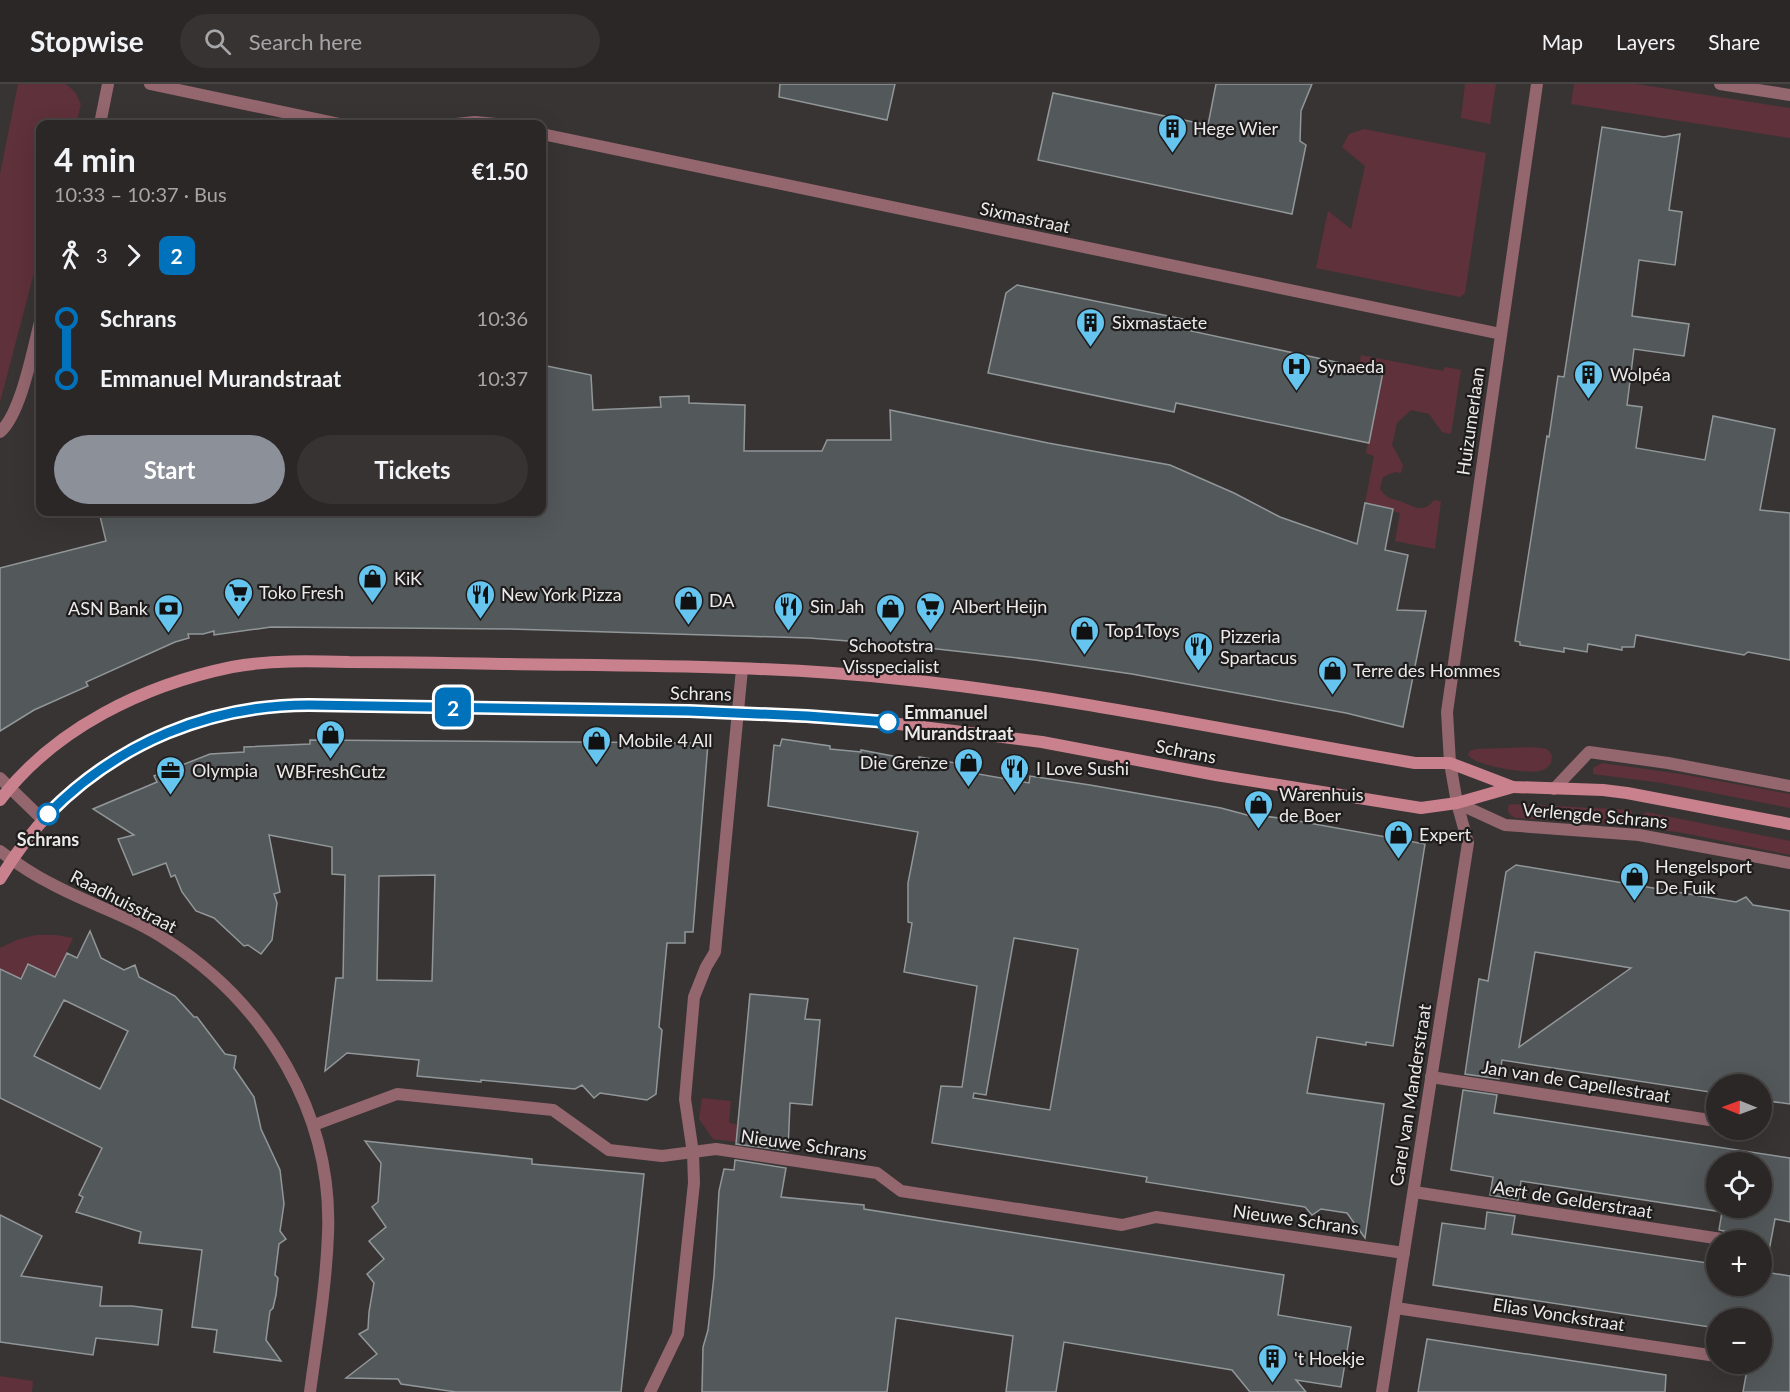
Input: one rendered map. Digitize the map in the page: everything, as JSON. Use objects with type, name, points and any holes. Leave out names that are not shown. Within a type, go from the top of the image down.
[{"type":"street","points":[[101,120],[108,84]]},
{"type":"street","points":[[150,84],[321,120]]},
{"type":"street","name":"Huizumerlaan","points":[[1457,804],[1450,763],[1447,712],[1537,84]]},
{"type":"street","points":[[1720,84],[1790,95]]},
{"type":"street","name":"Sixmastraat","points":[[546,135],[1501,334]]},
{"type":"street","points":[[0,432],[7,426],[15,410],[36,336]]},
{"type":"street","name":"Schrans","points":[[0,800],[5,783],[61,740],[92,720],[158,689],[235,667],[291,661],[742,669],[866,676],[1070,702],[1415,763],[1450,763]]},
{"type":"street","points":[[650,1392],[678,1334],[694,1184],[693,1153],[685,1099],[694,997],[706,967],[716,952],[742,669]]},
{"type":"street","name":"Schrans","points":[[0,879],[43,820],[90,775],[124,753],[158,736],[235,711],[309,705],[738,712],[867,720],[1042,742],[1216,775],[1421,808],[1457,804]]},
{"type":"street","name":"Verlengde Schrans","points":[[1554,789],[1589,752],[1668,763],[1790,786]]},
{"type":"street","name":"Verlengde Schrans","points":[[1450,763],[1513,787],[1603,790],[1655,797],[1790,824]]},
{"type":"street","points":[[5,783],[43,820]]},
{"type":"street","name":"Verlengde Schrans","points":[[1457,804],[1513,787]]},
{"type":"street","name":"Verlengde Schrans","points":[[1457,804],[1505,825],[1613,832],[1790,863]]},
{"type":"street","name":"Carel van Manderstraat","points":[[1382,1392],[1468,843],[1457,804]]},
{"type":"street","name":"Raadhuisstraat","points":[[0,851],[51,884],[123,916],[167,940],[204,968],[234,995],[262,1029],[292,1073],[314,1125],[324,1167],[328,1200],[328,1234],[310,1392]]},
{"type":"street","name":"Jan van de Capellestraat","points":[[1431,1077],[1706,1119]]},
{"type":"street","name":"Nieuwe Schrans","points":[[314,1125],[398,1094],[553,1110],[609,1150],[662,1156],[716,1149],[877,1173],[901,1191],[1122,1225],[1156,1216],[1404,1253]]},
{"type":"street","name":"Aert de Gelderstraat","points":[[1414,1192],[1706,1237]]},
{"type":"street","name":"Elias Vonckstraat","points":[[1396,1308],[1706,1354]]},
{"type":"shaded area","points":[[18,84],[66,84],[75,92],[81,104],[77,120],[36,120],[36,265],[0,402],[0,174]]},
{"type":"shaded area","points":[[1465,84],[1496,84],[1490,124],[1461,118]]},
{"type":"shaded area","points":[[1574,84],[1636,84],[1790,108],[1790,138],[1571,104]]},
{"type":"shaded area","points":[[1364,129],[1486,153],[1465,293],[1460,297],[1316,268],[1328,211],[1351,229],[1365,166],[1342,147],[1349,134]]},
{"type":"shaded area","points":[[1361,355],[1443,371],[1445,367],[1461,370],[1451,434],[1442,432],[1429,414],[1411,410],[1397,423],[1392,445],[1403,465],[1401,473],[1395,472],[1383,477],[1380,489],[1389,498],[1418,508],[1430,505],[1434,500],[1441,501],[1435,549],[1395,541],[1400,513],[1393,509],[1365,503],[1374,456],[1366,453],[1383,372],[1359,367]]},
{"type":"shaded area","points":[[1532,747],[1547,749],[1552,755],[1551,763],[1545,769],[1533,772],[1502,768],[1481,763],[1468,755],[1470,751],[1476,749]]},
{"type":"shaded area","points":[[1602,763],[1681,774],[1790,794],[1790,808],[1662,783],[1593,774],[1593,768]]},
{"type":"shaded area","points":[[1509,805],[1631,810],[1631,823],[1629,825],[1516,818],[1508,811]]},
{"type":"shaded area","points":[[1646,812],[1790,841],[1790,855],[1644,827],[1642,825],[1643,815]]},
{"type":"shaded area","points":[[36,935],[73,938],[49,989],[45,986],[50,974],[28,964],[21,979],[0,969],[0,948],[19,939]]},
{"type":"shaded area","points":[[702,1098],[731,1101],[729,1123],[763,1129],[760,1145],[713,1139],[699,1119]]},
{"type":"shaded area","points":[[0,1376],[33,1381],[32,1392],[0,1392]]},
{"type":"building","points":[[780,84],[895,84],[887,120],[779,97]]},
{"type":"building","name":"Hege Wier","points":[[1216,84],[1312,84],[1301,111],[1300,141],[1306,145],[1292,214],[1038,160],[1053,93],[1208,125]]},
{"type":"building","points":[[1602,127],[1664,137],[1680,134],[1669,210],[1682,212],[1675,265],[1639,260],[1632,316],[1689,324],[1684,356],[1634,349],[1627,405],[1642,407],[1636,448],[1705,460],[1713,416],[1775,429],[1760,510],[1790,513],[1790,660],[1748,652],[1744,655],[1636,635],[1634,647],[1622,647],[1622,650],[1588,644],[1587,652],[1564,648],[1564,652],[1520,645],[1520,642],[1515,641],[1558,376],[1564,377]]},
{"type":"building","points":[[1017,285],[1193,321],[1191,331],[1383,372],[1369,443],[1176,403],[1174,412],[988,373],[1006,293]]},
{"type":"building","points":[[546,366],[591,375],[593,410],[661,407],[660,397],[689,396],[689,403],[745,405],[744,451],[822,451],[827,440],[891,440],[890,410],[1048,443],[1170,465],[1234,493],[1280,517],[1357,544],[1365,503],[1393,509],[1385,550],[1408,555],[1397,610],[1426,611],[1403,727],[1346,713],[1132,674],[1035,660],[901,645],[809,638],[510,629],[271,627],[214,635],[214,631],[188,634],[189,638],[175,642],[86,682],[88,686],[34,710],[0,731],[0,568],[106,541],[100,516],[546,516]]},
{"type":"building","points":[[782,739],[830,746],[830,749],[861,752],[861,750],[919,761],[919,757],[962,764],[961,771],[1029,783],[1030,776],[1090,785],[1221,808],[1262,819],[1263,816],[1287,819],[1425,844],[1393,1046],[1366,1042],[1366,1045],[1317,1037],[1307,1093],[1384,1104],[1365,1238],[1347,1213],[1321,1209],[1312,1215],[1305,1207],[1146,1182],[1147,1177],[932,1143],[941,1086],[962,1087],[977,986],[904,972],[912,923],[908,922],[908,883],[918,832],[768,806],[774,745],[780,746]],"holes":[[[1014,938],[1078,949],[1050,1110],[973,1098],[974,1093],[986,1095]]]},
{"type":"building","points":[[310,740],[708,743],[693,932],[685,932],[685,943],[667,943],[659,1027],[662,1030],[656,1094],[647,1100],[600,1093],[594,1098],[582,1085],[575,1089],[417,1076],[419,1060],[347,1053],[325,1071],[336,978],[343,978],[345,875],[332,874],[332,847],[269,835],[280,892],[274,894],[277,903],[272,940],[261,954],[248,945],[244,946],[214,918],[196,911],[182,892],[175,875],[171,877],[166,863],[133,875],[118,839],[134,835],[93,809],[157,782],[154,776],[210,754],[244,752],[244,747],[310,744]],"holes":[[[435,875],[432,981],[377,980],[379,876]]]},
{"type":"building","points":[[1516,865],[1736,902],[1746,897],[1753,905],[1790,911],[1790,1104],[1772,1102],[1772,1074],[1706,1074],[1706,1091],[1502,1060],[1499,1079],[1465,1074],[1479,979],[1488,981],[1506,872]],"holes":[[[1535,952],[1631,968],[1519,1047]]]},
{"type":"building","points":[[90,931],[101,958],[124,970],[135,965],[139,977],[175,996],[194,1017],[197,1017],[225,1054],[236,1056],[234,1068],[254,1097],[261,1129],[280,1170],[284,1204],[280,1231],[286,1239],[279,1244],[275,1275],[278,1278],[276,1295],[270,1311],[266,1340],[281,1361],[214,1352],[217,1330],[192,1327],[202,1250],[139,1243],[141,1232],[76,1212],[83,1197],[79,1195],[102,1148],[0,1098],[0,969],[21,979],[28,964],[55,977],[67,953],[77,958]],"holes":[[[64,1000],[128,1031],[100,1089],[34,1056]]]},
{"type":"building","points":[[750,994],[808,999],[805,1019],[820,1020],[812,1105],[790,1103],[788,1151],[736,1144]]},
{"type":"building","points":[[1463,1090],[1497,1095],[1494,1113],[1751,1152],[1706,1152],[1706,1210],[1521,1181],[1518,1200],[1490,1195],[1493,1177],[1451,1170]]},
{"type":"building","points":[[365,1141],[532,1159],[532,1164],[644,1174],[621,1392],[456,1392],[401,1384],[398,1379],[346,1378],[377,1354],[359,1334],[368,1329],[374,1283],[367,1274],[384,1259],[369,1241],[386,1227],[372,1207],[378,1202],[381,1163]]},
{"type":"building","points":[[1772,1155],[1790,1158],[1790,1222],[1775,1219],[1772,1235],[1772,1230],[1719,1230],[1721,1218],[1772,1218]]},
{"type":"building","points":[[735,1160],[786,1168],[781,1197],[864,1205],[864,1209],[1284,1275],[1278,1315],[1351,1327],[1341,1387],[1296,1380],[1306,1392],[1250,1392],[1232,1370],[1064,1342],[1056,1392],[1006,1392],[1013,1336],[896,1318],[887,1392],[702,1392],[703,1347],[708,1330],[714,1276],[719,1191],[724,1169],[734,1170]]},
{"type":"building","points":[[1487,1212],[1515,1216],[1512,1234],[1706,1263],[1706,1296],[1772,1296],[1772,1273],[1790,1276],[1790,1392],[1743,1392],[1746,1374],[1772,1374],[1772,1308],[1706,1308],[1706,1326],[1433,1285],[1442,1223],[1485,1229]]},
{"type":"building","points":[[0,1215],[42,1236],[21,1276],[102,1287],[100,1306],[132,1306],[162,1310],[158,1345],[96,1338],[93,1355],[0,1342]]},
{"type":"building","points":[[1427,1339],[1666,1375],[1665,1392],[1418,1392]]},
{"type":"bus line","name":"2","points":[[48,814],[90,775],[124,753],[158,736],[235,711],[285,705],[738,712],[888,722]]},
{"type":"place","name":"Hege Wier","points":[[1172,154]]},
{"type":"place","name":"Sixmastaete","points":[[1091,348]]},
{"type":"place","name":"Synaeda","points":[[1297,392]]},
{"type":"place","name":"Wolpéa","points":[[1589,400]]},
{"type":"place","name":"KiK","points":[[373,604]]},
{"type":"place","name":"Toko Fresh","points":[[238,618]]},
{"type":"place","name":"New York Pizza","points":[[480,620]]},
{"type":"place","name":"DA","points":[[688,626]]},
{"type":"place","name":"Sin Jah","points":[[789,632]]},
{"type":"place","name":"Albert Heijn","points":[[931,632]]},
{"type":"place","name":"ASN Bank","points":[[169,634]]},
{"type":"place","name":"Schootstra Visspecialist","points":[[891,634]]},
{"type":"place","name":"Top1Toys","points":[[1084,656]]},
{"type":"place","name":"Pizzeria Spartacus","points":[[1199,672]]},
{"type":"place","name":"Terre des Hommes","points":[[1332,696]]},
{"type":"place","name":"Emmanuel Murandstraat","points":[[888,722]]},
{"type":"place","name":"WBFreshCutz","points":[[331,760]]},
{"type":"place","name":"Mobile 4 All","points":[[597,766]]},
{"type":"place","name":"Die Grenze","points":[[969,788]]},
{"type":"place","name":"I Love Sushi","points":[[1015,794]]},
{"type":"place","name":"Olympia","points":[[171,796]]},
{"type":"place","name":"Schrans","points":[[48,814]]},
{"type":"place","name":"Warenhuis de Boer","points":[[1258,830]]},
{"type":"place","name":"Expert","points":[[1398,860]]},
{"type":"place","name":"Hengelsport De Fuik","points":[[1634,902]]},
{"type":"place","name":"'t Hoekje","points":[[1273,1384]]}]
